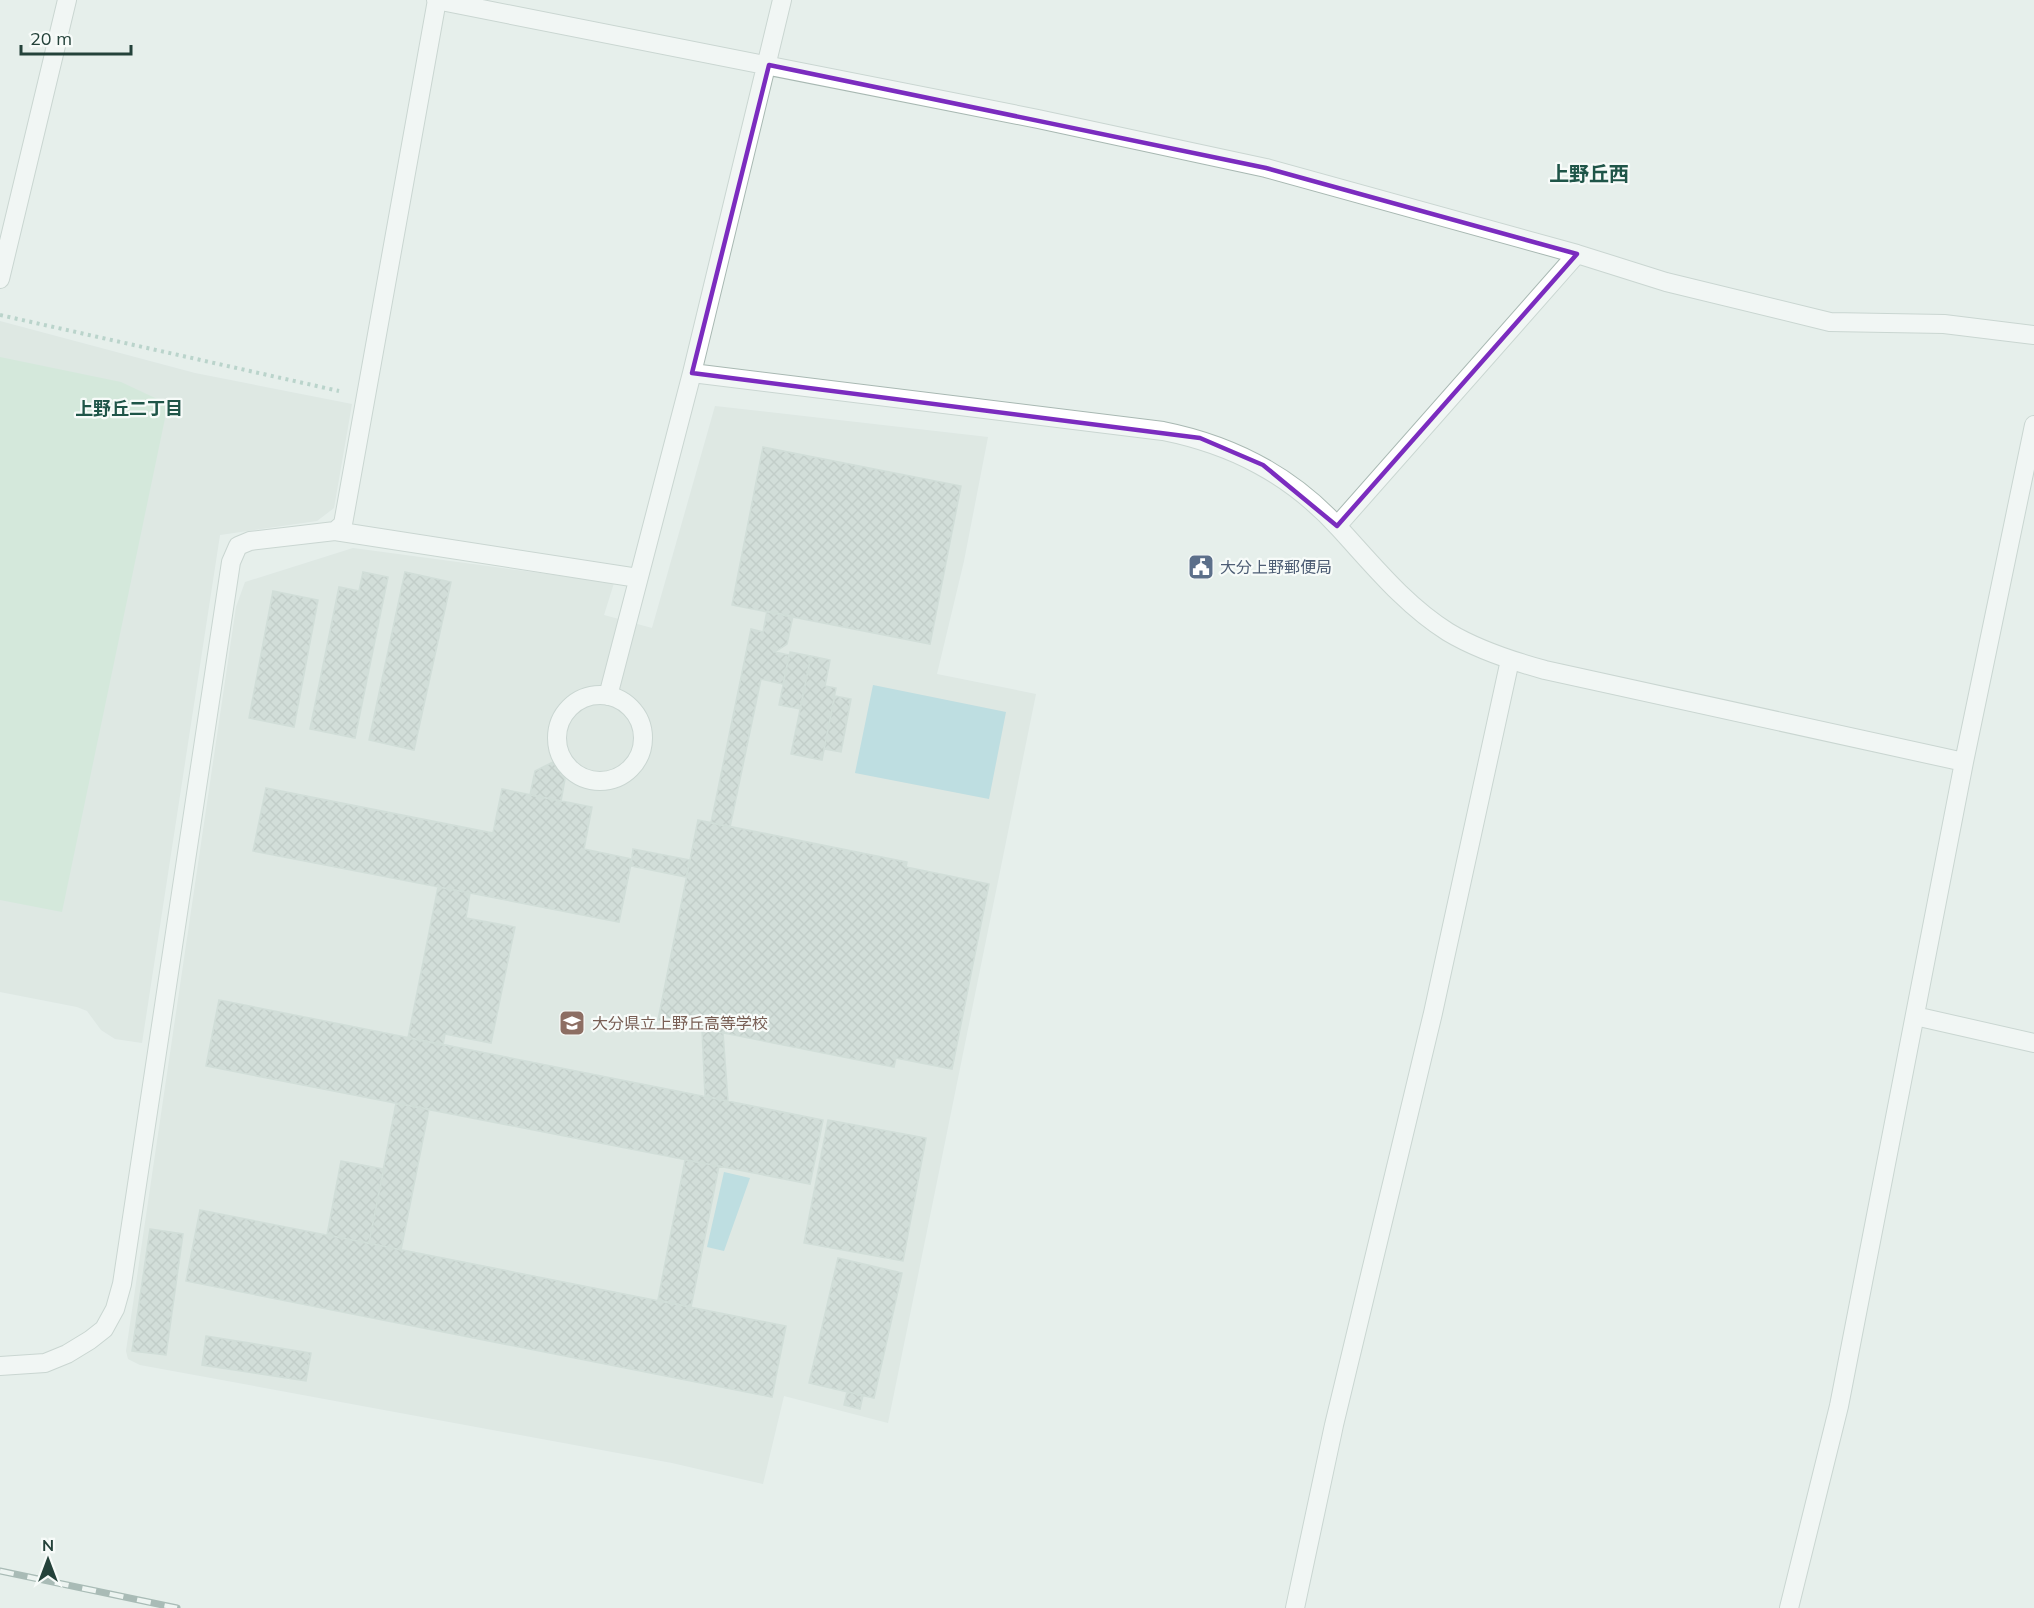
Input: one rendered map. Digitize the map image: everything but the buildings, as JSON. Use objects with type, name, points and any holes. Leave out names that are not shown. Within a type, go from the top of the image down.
[{"type":"street","points":[[0,279],[67,0]]},
{"type":"street","points":[[335,531],[343,524],[347,513],[436,0],[769,65],[1266,168],[1577,254],[1666,282],[1830,322],[1944,324],[2034,335]]},
{"type":"street","points":[[608,696],[769,65],[782,0]]},
{"type":"street","points":[[1337,526],[1577,254]]},
{"type":"street","points":[[692,373],[1163,431],[1200,438],[1263,465],[1288,482],[1337,526],[1376,570],[1419,610],[1448,632],[1510,660],[1545,670],[1964,762]]},
{"type":"street","points":[[1789,1608],[1839,1406],[1964,762],[2034,425]]},
{"type":"street","points":[[0,1366],[45,1363],[68,1354],[104,1329],[115,1309],[122,1284],[231,562],[238,546],[250,541],[335,531],[638,578]]},
{"type":"street","points":[[1294,1608],[1334,1425],[1433,1012],[1510,660]]},
{"type":"street","points":[[594,695],[608,696],[621,700],[633,710],[640,723],[642,745],[633,765],[621,774],[608,780],[593,780],[568,768],[559,750],[557,730],[570,707],[581,699],[594,695]]},
{"type":"street","points":[[1915,1016],[2034,1043]]},
{"type":"path","points":[[0,315],[367,398]]},
{"type":"highlighted area","points":[[769,65],[1266,168],[1577,254],[1337,526],[1263,465],[1200,438],[692,373]]},
{"type":"shaded area","points":[[0,321],[195,373],[352,404],[334,508],[317,521],[220,535],[142,1043],[115,1039],[101,1030],[87,1011],[77,1007],[0,992]]},
{"type":"shaded area","name":"大分県立上野丘高等学校","points":[[715,406],[988,437],[964,561],[937,674],[1036,694],[888,1423],[784,1396],[763,1484],[672,1463],[140,1365],[128,1359],[126,1351],[236,607],[245,582],[353,548],[614,583],[604,615],[652,628]]},
{"type":"green space","points":[[0,357],[121,382],[168,404],[62,912],[0,900]]},
{"type":"water","points":[[873,685],[1006,712],[989,799],[855,773]]},
{"type":"water","points":[[724,1172],[750,1178],[724,1251],[707,1247]]},
{"type":"railway","points":[[0,1571],[177,1608]]},
{"type":"place","name":"大分上野郵便局","points":[[1201,567]]},
{"type":"place","name":"大分県立上野丘高等学校","points":[[572,1023]]},
{"type":"district","name":"上野丘西","points":[[1589,173]]},
{"type":"district","name":"上野丘二丁目","points":[[129,408]]}]
